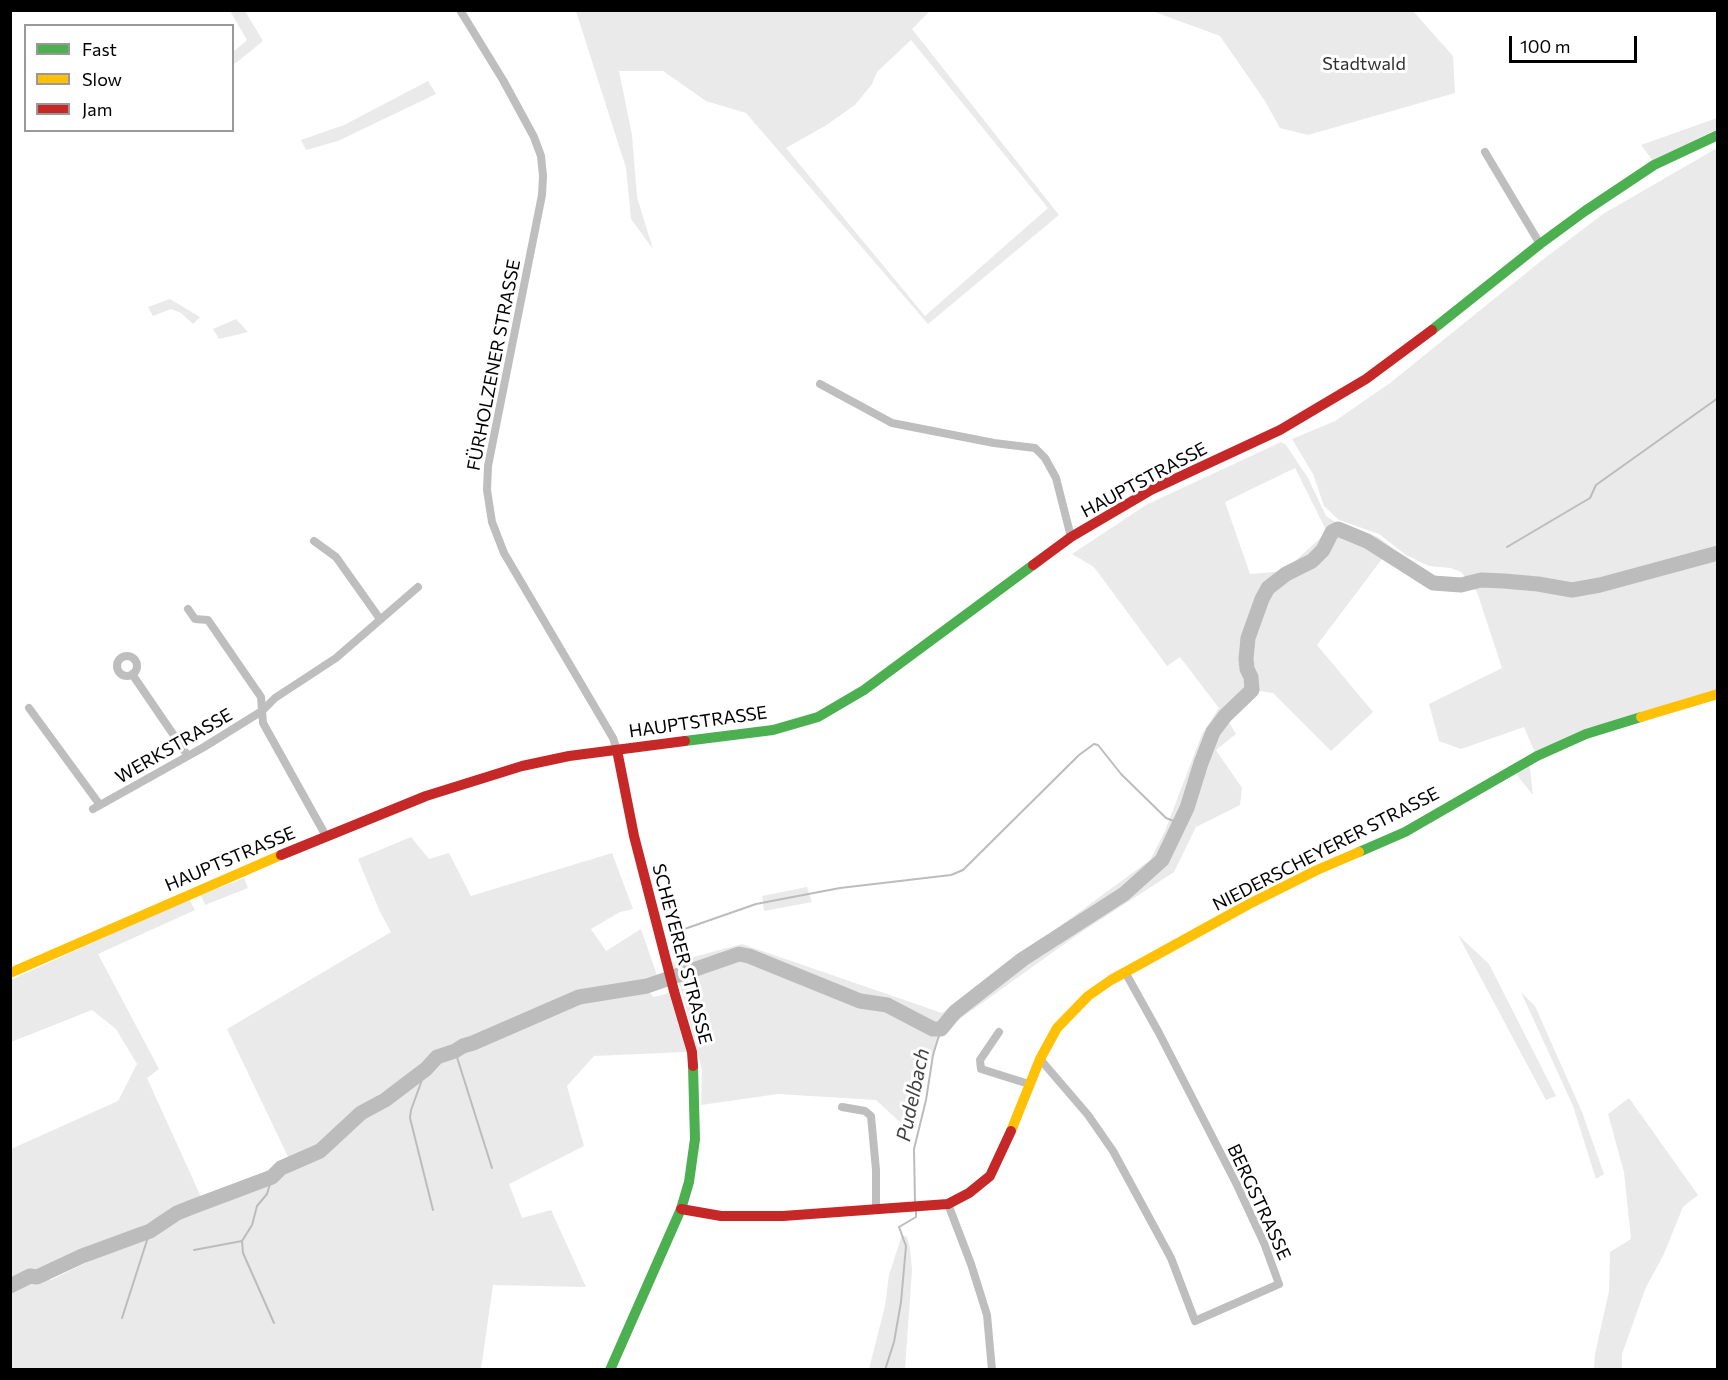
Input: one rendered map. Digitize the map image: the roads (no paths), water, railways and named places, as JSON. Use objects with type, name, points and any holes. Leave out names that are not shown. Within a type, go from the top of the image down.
[{"type":"main road","name":"HAUPTSTRASSE","points":[[10,973],[326,836],[426,796],[513,768],[569,756],[773,730],[818,717],[864,690],[1071,537],[1151,490],[1280,430],[1366,379],[1452,315],[1540,244],[1654,165],[1718,135]]},
{"type":"main road","name":"NIEDERSCHEYERER STRASSE","points":[[681,1209],[721,1216],[783,1216],[948,1204],[969,1193],[990,1176],[1040,1059],[1058,1028],[1088,996],[1125,972],[1249,904],[1317,870],[1405,832],[1537,756],[1586,734],[1718,694]]},
{"type":"main road","name":"SCHEYERER STRASSE","points":[[610,1370],[681,1209],[695,1139],[692,1052],[666,964],[634,836],[617,750]]},
{"type":"street","name":"FÜRHOLZENER STRASSE","points":[[460,10],[503,80],[534,137],[541,156],[543,176],[542,195],[488,466],[487,490],[492,522],[504,553],[613,738],[617,750]]},
{"type":"street","points":[[1485,152],[1540,244]]},
{"type":"street","points":[[820,384],[892,423],[994,443],[1035,448],[1045,458],[1056,478],[1071,537]]},
{"type":"street","points":[[314,541],[336,557],[380,619]]},
{"type":"street","name":"WERKSTRASSE","points":[[29,708],[97,807],[262,711],[275,698],[336,658],[418,587]]},
{"type":"street","name":"WERKSTRASSE","points":[[188,609],[195,619],[208,620],[261,697],[263,723],[326,836]]},
{"type":"street","points":[[132,674],[188,756]]},
{"type":"street","name":"BERGSTRASSE","points":[[1040,1059],[1088,1115],[1113,1151],[1171,1258],[1195,1321],[1279,1284],[1264,1243],[1237,1185],[1125,972]]},
{"type":"street","points":[[999,1032],[980,1060],[981,1069],[1029,1084]]},
{"type":"street","points":[[842,1107],[865,1111],[871,1116],[876,1170],[876,1209]]},
{"type":"street","points":[[948,1204],[971,1264],[987,1315],[992,1370]]},
{"type":"waterway","points":[[1507,547],[1590,498],[1596,485],[1718,398]]},
{"type":"waterway","points":[[10,1286],[30,1276],[37,1277],[82,1256],[150,1231],[177,1213],[272,1177],[281,1168],[320,1151],[361,1113],[385,1100],[426,1069],[437,1057],[579,997],[647,986],[739,954],[860,1001],[887,1005],[933,1029],[941,1029],[955,1012],[1023,959],[1124,894],[1162,860],[1187,808],[1213,732],[1225,716],[1252,690],[1246,659],[1248,638],[1262,599],[1268,588],[1286,574],[1312,561],[1323,550],[1332,532],[1338,529],[1367,541],[1433,583],[1461,585],[1481,580],[1504,581],[1572,590],[1600,585],[1718,553]]},
{"type":"waterway","points":[[673,933],[756,904],[840,888],[951,875],[963,870],[1079,755],[1094,744],[1098,745],[1121,774],[1166,818],[1179,823]]},
{"type":"waterway","name":"Pudelbach","points":[[915,1203],[914,1149],[926,1100],[933,1055],[941,1029]]},
{"type":"waterway","points":[[455,1051],[492,1168]]},
{"type":"waterway","points":[[426,1069],[410,1118],[433,1210]]},
{"type":"waterway","points":[[272,1177],[267,1194],[257,1206],[252,1225],[242,1241],[243,1253],[274,1323]]},
{"type":"waterway","name":"Pudelbach","points":[[885,1370],[894,1342],[901,1302],[906,1246],[899,1227],[916,1217],[916,1209]]},
{"type":"waterway","points":[[122,1318],[150,1231]]},
{"type":"waterway","points":[[194,1250],[242,1241]]},
{"type":"park label","name":"Stadtwald","points":[[1364,64]]}]
